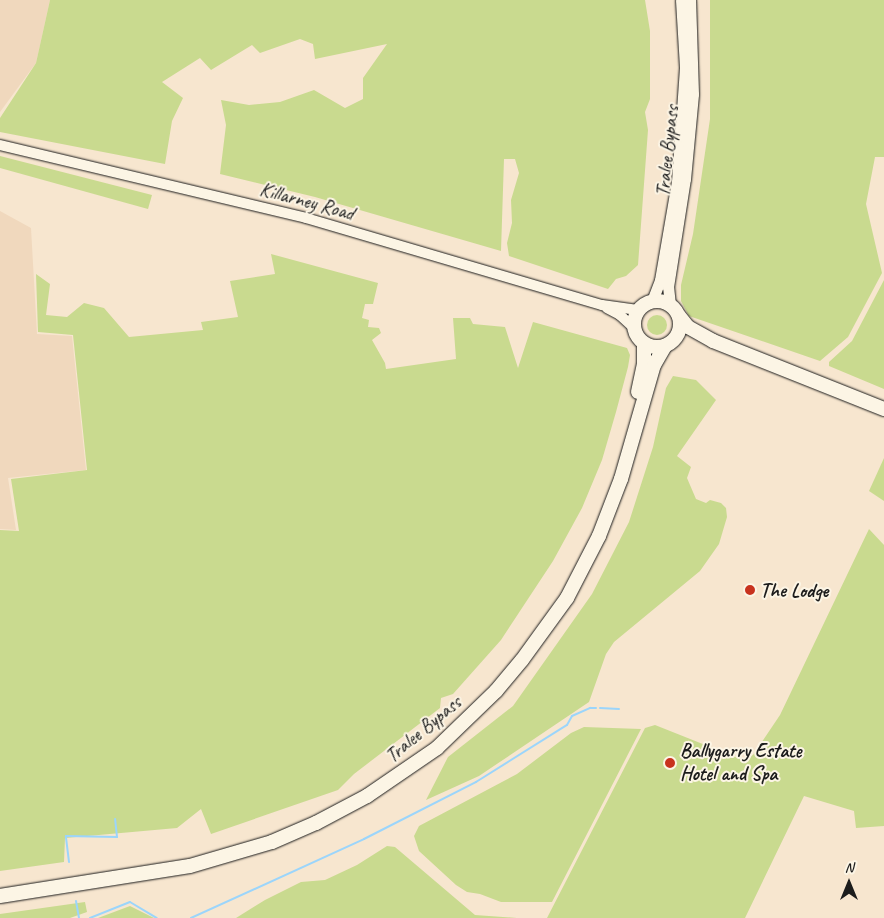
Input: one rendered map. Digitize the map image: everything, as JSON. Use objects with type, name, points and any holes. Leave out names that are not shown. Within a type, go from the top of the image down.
[{"type":"highway","points":[[713,341],[670,342],[654,347],[644,344],[639,339],[634,328],[635,317],[638,310],[652,302],[658,301],[675,311],[688,327],[713,341],[884,409]]},
{"type":"highway","points":[[670,342],[680,328],[675,311]]},
{"type":"highway","name":"Tralee Bypass","points":[[0,896],[190,866],[272,842],[316,823],[368,796],[437,748],[496,691],[537,640],[567,598],[598,536],[622,479],[655,362],[670,342]]},
{"type":"highway","name":"Tralee Bypass","points":[[0,888],[187,859],[268,834],[311,816],[356,793],[430,741],[491,684],[557,596],[592,531],[613,476],[635,404],[644,364],[644,344]]},
{"type":"main road","name":"Tralee Bypass","points":[[652,302],[660,280],[677,182],[685,67],[681,0]]},
{"type":"main road","name":"Tralee Bypass","points":[[675,311],[668,288],[685,179],[693,94],[690,0]]},
{"type":"main road","name":"Killarney Road","points":[[0,145],[306,218],[602,305],[638,310]]},
{"type":"main road","name":"Killarney Road","points":[[602,305],[620,316],[634,328]]},
{"type":"shaded area","points":[[0,0],[50,0],[36,63],[0,112]]},
{"type":"shaded area","points":[[0,211],[31,228],[37,334],[72,336],[86,470],[8,478],[16,530],[0,529]]},
{"type":"green space","points":[[50,0],[645,0],[650,31],[650,99],[645,112],[648,130],[638,265],[626,276],[616,279],[608,289],[509,256],[507,243],[512,223],[511,200],[519,173],[515,159],[504,159],[501,251],[315,197],[220,174],[226,125],[221,100],[249,105],[280,102],[314,90],[345,108],[363,99],[363,78],[387,44],[315,59],[313,44],[300,39],[260,53],[252,45],[211,70],[200,58],[162,82],[183,98],[172,121],[165,164],[0,132],[0,118],[36,63]]},
{"type":"green space","points":[[710,0],[884,0],[884,157],[875,157],[866,204],[882,273],[848,337],[820,361],[689,316],[681,301],[681,285],[693,234],[710,119]]},
{"type":"green space","points":[[0,156],[152,195],[148,209],[0,168]]},
{"type":"green space","points":[[271,254],[378,283],[373,304],[365,304],[362,318],[369,320],[368,327],[379,328],[381,333],[372,340],[385,363],[386,369],[456,359],[453,318],[470,318],[473,324],[505,327],[518,368],[533,322],[627,348],[630,355],[628,367],[616,412],[602,460],[582,508],[553,561],[501,640],[453,694],[441,698],[440,708],[354,774],[338,790],[211,834],[201,809],[177,828],[65,838],[64,862],[0,871],[0,530],[19,531],[11,479],[87,470],[73,335],[38,332],[36,274],[50,284],[46,315],[67,317],[84,303],[104,308],[129,337],[203,330],[201,322],[238,317],[230,281],[275,274]]},
{"type":"green space","points":[[884,280],[884,389],[829,366],[829,362],[852,341]]},
{"type":"green space","points":[[653,315],[661,315],[667,321],[667,329],[661,335],[653,335],[647,329],[647,321]]},
{"type":"green space","points":[[673,376],[696,380],[716,400],[677,456],[691,467],[687,478],[696,499],[706,503],[710,500],[721,503],[726,508],[727,517],[719,544],[700,571],[614,642],[606,654],[589,702],[479,776],[426,800],[448,757],[513,706],[592,594],[629,522],[653,447],[666,388]]},
{"type":"green space","points":[[884,458],[884,501],[869,491]]},
{"type":"green space","points":[[869,529],[884,545],[884,826],[856,828],[854,811],[804,796],[745,918],[547,918],[645,728],[655,725],[743,760],[753,755],[780,715]]},
{"type":"green space","points":[[584,727],[641,729],[552,902],[501,902],[480,894],[467,892],[456,885],[419,851],[414,836],[419,826],[517,774],[571,733]]},
{"type":"green space","points":[[387,846],[395,847],[475,915],[517,918],[236,918],[265,900],[301,882],[325,880],[357,865]]},
{"type":"green space","points":[[85,902],[87,912],[70,918],[0,918],[0,914]]},
{"type":"green space","points":[[130,906],[154,918],[98,918]]},
{"type":"waterway","points":[[191,918],[364,839],[476,782],[567,725],[572,716],[590,708],[596,708]]},
{"type":"waterway","points":[[600,708],[619,709]]},
{"type":"waterway","points":[[69,862],[66,836],[117,837],[115,819]]},
{"type":"waterway","points":[[76,901],[79,918]]},
{"type":"waterway","points":[[90,918],[130,902],[157,918]]},
{"type":"place","name":"The Lodge","points":[[750,590]]},
{"type":"place","name":"Ballygarry Estate Hotel and Spa","points":[[670,763]]}]
